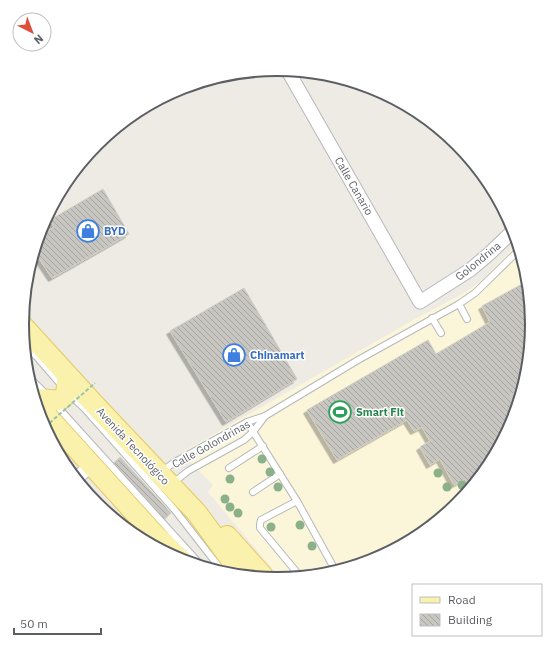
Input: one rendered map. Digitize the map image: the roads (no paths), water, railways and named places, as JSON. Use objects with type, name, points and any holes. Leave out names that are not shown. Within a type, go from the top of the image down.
[{"type":"main road","name":"Avenida Tecnológico","points":[[30,344],[85,471],[159,542]]},
{"type":"main road","name":"Avenida Tecnológico","points":[[53,395],[165,479],[197,513],[238,569]]},
{"type":"main road","points":[[197,513],[225,534],[258,571]]},
{"type":"street","name":"Calle Canario","points":[[291,77],[420,302]]},
{"type":"street","name":"Golondrina","points":[[420,302],[470,270],[509,236]]},
{"type":"lane","points":[[265,416],[358,360],[459,304],[475,293],[515,254]]},
{"type":"lane","points":[[459,304],[467,319]]},
{"type":"lane","points":[[432,318],[441,333]]},
{"type":"lane","points":[[31,352],[36,356],[53,395],[195,558]]},
{"type":"lane","points":[[36,383],[53,395],[84,408],[174,510],[217,565]]},
{"type":"lane","name":"Calle Golondrinas","points":[[165,479],[175,462],[247,422],[265,416]]},
{"type":"lane","name":"Calle Golondrinas","points":[[165,479],[188,471],[244,440],[253,432],[265,416]]},
{"type":"lane","points":[[247,422],[297,501],[333,566]]},
{"type":"lane","points":[[230,468],[263,446]]},
{"type":"lane","points":[[253,492],[280,474]]},
{"type":"lane","points":[[296,571],[260,528],[260,524],[261,520],[297,501]]},
{"type":"place","name":"BYD","points":[[88,231]]},
{"type":"place","name":"Chinamart","points":[[234,355]]},
{"type":"place","name":"Smart Fit","points":[[340,412]]}]
